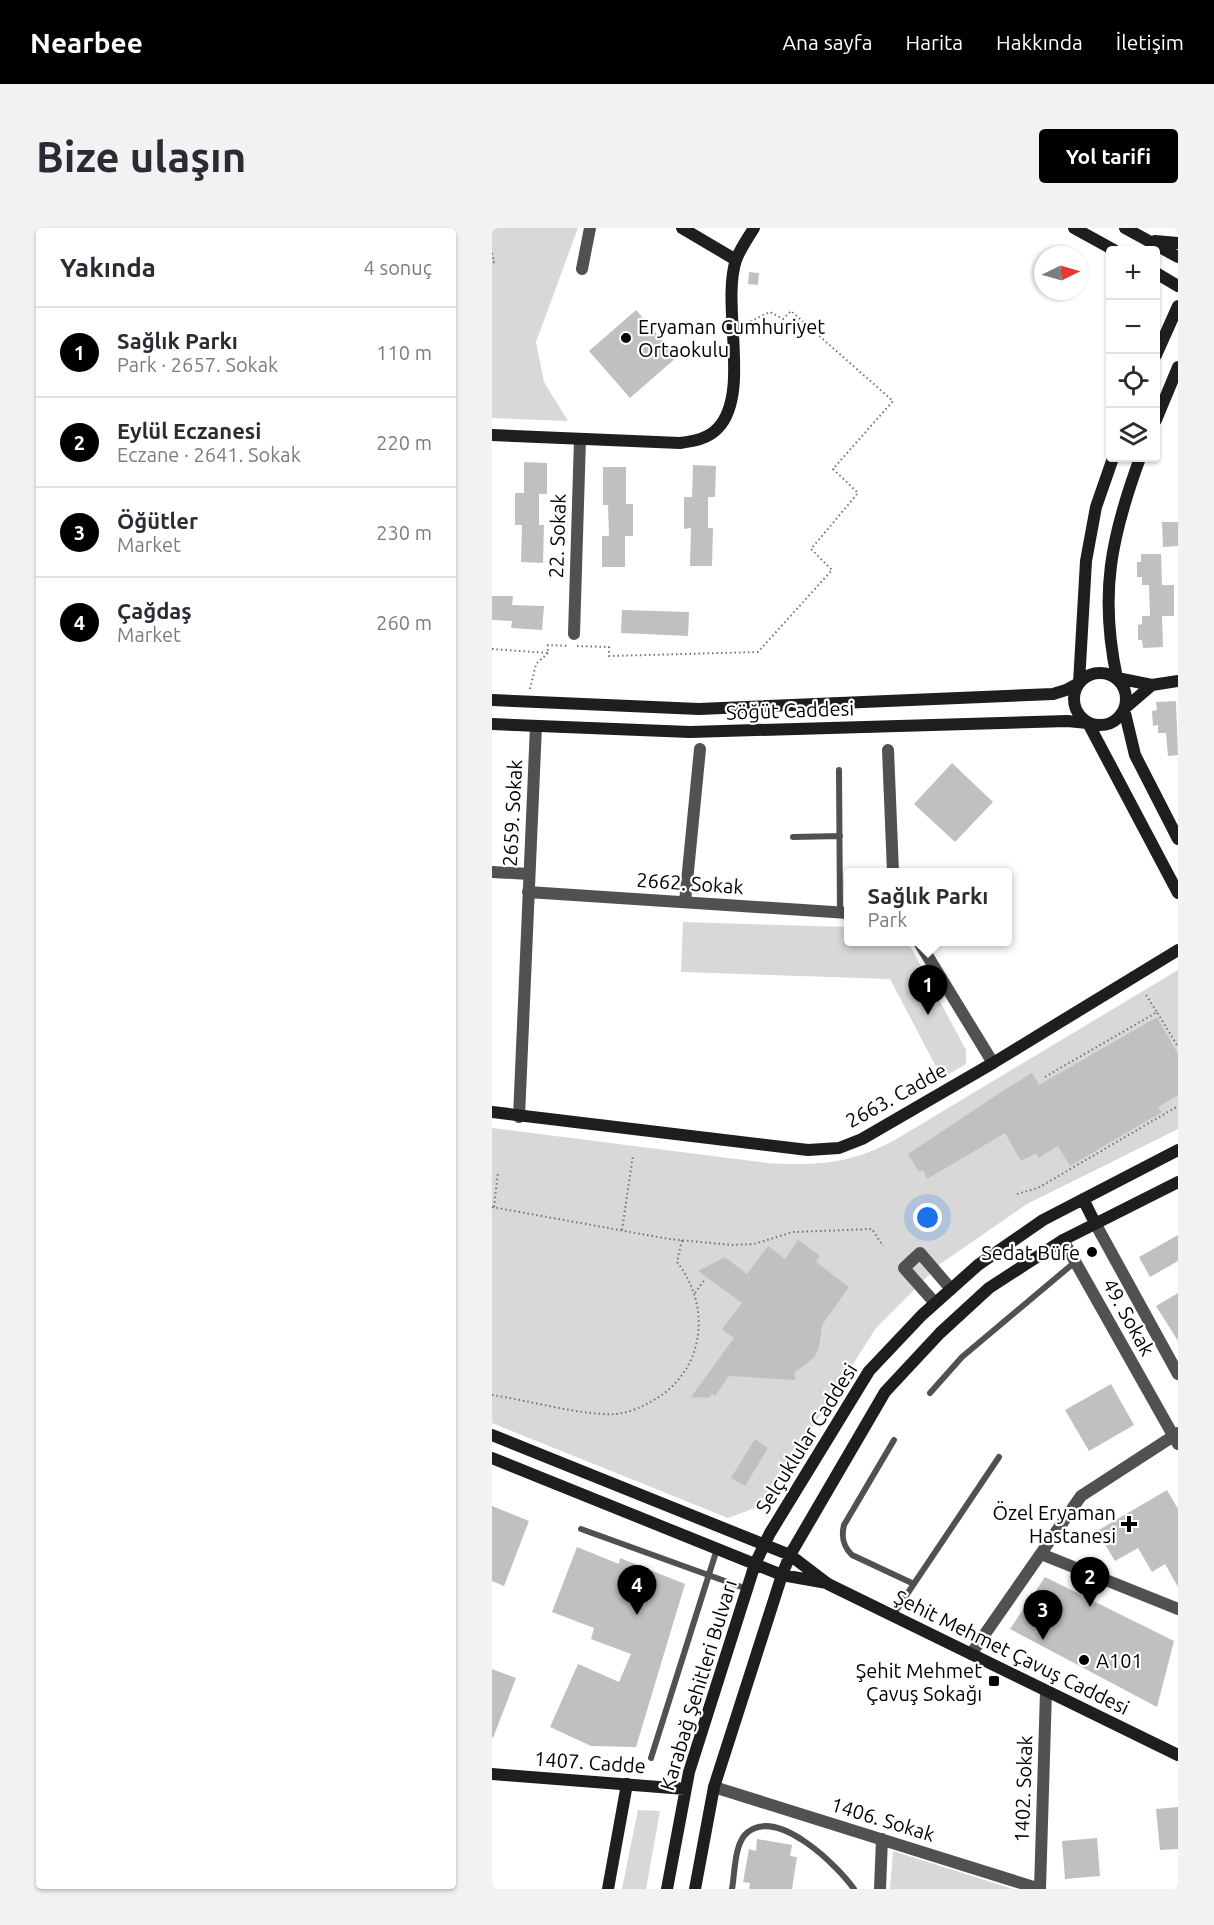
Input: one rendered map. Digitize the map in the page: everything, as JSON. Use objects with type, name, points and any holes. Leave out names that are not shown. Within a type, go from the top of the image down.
[{"type":"main road","points":[[682,228],[736,260]]},
{"type":"main road","points":[[492,435],[680,443],[704,438],[718,428],[730,408],[732,395],[732,279],[736,260],[754,228]]},
{"type":"main road","points":[[1074,228],[1107,246]]},
{"type":"main road","points":[[1125,228],[1178,258]]},
{"type":"main road","points":[[1146,240],[1178,243]]},
{"type":"main road","points":[[1160,276],[1178,286]]},
{"type":"main road","points":[[1156,354],[1178,306]]},
{"type":"main road","points":[[1160,408],[1178,367]]},
{"type":"main road","points":[[1112,462],[1096,507],[1086,561],[1079,682],[1073,697],[1074,705],[1077,712],[1088,723],[1178,893]]},
{"type":"main road","points":[[1139,462],[1111,553],[1108,622],[1117,678],[1125,693],[1124,709],[1135,755],[1178,839]]},
{"type":"main road","points":[[1079,682],[1093,673],[1110,674],[1117,678],[1152,685],[1178,681]]},
{"type":"main road","name":"Söğüt Caddesi","points":[[492,700],[699,709],[1053,694],[1066,690],[1079,682]]},
{"type":"main road","points":[[1088,723],[1109,724],[1152,685]]},
{"type":"main road","name":"Söğüt Caddesi","points":[[492,724],[690,732],[1067,721],[1088,723]]},
{"type":"main road","name":"2663. Cadde","points":[[492,1112],[808,1150],[839,1148],[862,1139],[993,1063],[1178,950]]},
{"type":"main road","name":"Selçuklular Caddesi","points":[[755,1564],[868,1371],[935,1303],[978,1265],[1043,1220],[1178,1150]]},
{"type":"main road","points":[[695,1889],[714,1787],[782,1575],[790,1555],[885,1392],[940,1333],[989,1288],[1063,1240],[1178,1182]]},
{"type":"main road","points":[[1083,1199],[1095,1223]]},
{"type":"main road","points":[[492,1434],[765,1544]]},
{"type":"main road","points":[[492,1458],[755,1564]]},
{"type":"main road","name":"Şehit Mehmet Çavuş Caddesi","points":[[765,1544],[790,1555],[828,1584],[1178,1755]]},
{"type":"main road","name":"Şehit Mehmet Çavuş Caddesi","points":[[755,1564],[782,1575],[828,1584]]},
{"type":"main road","name":"Karabağ Şehitleri Bulvarı","points":[[667,1889],[685,1788],[755,1564]]},
{"type":"main road","name":"1407. Cadde","points":[[492,1774],[685,1788]]},
{"type":"main road","points":[[608,1889],[627,1784]]},
{"type":"street","points":[[582,269],[590,228]]},
{"type":"street","name":"22. Sokak","points":[[574,634],[580,439]]},
{"type":"street","name":"2659. Sokak","points":[[519,1117],[536,726]]},
{"type":"street","points":[[685,902],[700,749]]},
{"type":"street","points":[[888,750],[893,868]]},
{"type":"street","points":[[492,872],[529,874]]},
{"type":"street","name":"2662. Sokak","points":[[528,892],[844,912]]},
{"type":"street","points":[[921,946],[993,1063]]},
{"type":"street","name":"49. Sokak","points":[[1095,1223],[1178,1374]]},
{"type":"street","name":"49. Sokak","points":[[1063,1240],[1177,1438]]},
{"type":"street","points":[[935,1303],[904,1268],[920,1254],[951,1289]]},
{"type":"street","points":[[971,1654],[1081,1496],[1177,1438]]},
{"type":"street","points":[[1041,1554],[1178,1610]]},
{"type":"street","name":"1402. Sokak","points":[[1040,1889],[1046,1690]]},
{"type":"street","name":"1406. Sokak","points":[[714,1787],[1040,1889]]},
{"type":"street","points":[[880,1889],[882,1839]]},
{"type":"lane","points":[[839,770],[844,912]]},
{"type":"lane","points":[[793,837],[840,836]]},
{"type":"lane","points":[[930,1393],[962,1357],[1075,1262]]},
{"type":"lane","points":[[894,1440],[844,1524],[842,1537],[845,1547],[852,1555],[914,1584]]},
{"type":"lane","points":[[893,1615],[999,1457]]},
{"type":"lane","points":[[581,1529],[747,1589]]},
{"type":"lane","points":[[651,1758],[717,1549]]},
{"type":"lane","points":[[732,1889],[741,1841],[748,1831],[760,1826],[795,1834],[811,1844],[854,1889]]},
{"type":"path","points":[[492,253],[494,262],[492,264]]},
{"type":"path","points":[[527,702],[536,664],[548,653],[548,645],[609,647],[609,656],[758,652],[832,570],[811,549],[858,493],[833,469],[893,401],[791,311],[783,319],[770,312],[755,320]]},
{"type":"path","points":[[492,650],[548,653]]},
{"type":"path","points":[[1146,995],[1178,1047]]},
{"type":"path","points":[[1045,1077],[1157,1012]]},
{"type":"path","points":[[1017,1194],[1038,1188],[1178,1106]]},
{"type":"path","points":[[622,1230],[633,1155]]},
{"type":"path","points":[[498,1172],[493,1208],[682,1240],[754,1244],[793,1232],[872,1229],[883,1246]]},
{"type":"path","points":[[492,1395],[615,1414],[644,1406],[679,1382],[692,1360],[701,1326],[695,1293],[677,1262],[682,1240]]},
{"type":"path","points":[[695,1293],[705,1279]]},
{"type":"shaded area","points":[[492,228],[578,228],[536,342],[544,382],[568,421],[492,418]]},
{"type":"shaded area","points":[[683,922],[844,927],[844,946],[910,946],[966,1050],[966,1064],[942,1078],[890,979],[681,972]]},
{"type":"shaded area","points":[[1178,970],[1178,1129],[1027,1204],[940,1264],[876,1328],[763,1505],[728,1518],[492,1423],[492,1128],[767,1163],[804,1164],[851,1158],[900,1137]]},
{"type":"shaded area","points":[[638,1810],[660,1811],[646,1889],[622,1889]]},
{"type":"shaded area","points":[[893,1851],[1013,1889],[890,1889]]},
{"type":"building","points":[[749,272],[759,273],[758,285],[748,284]]},
{"type":"building","points":[[636,310],[677,357],[630,398],[589,351]]},
{"type":"building","points":[[524,462],[547,463],[547,494],[539,494],[539,525],[544,525],[543,563],[521,562],[522,525],[515,525],[515,493],[524,493]]},
{"type":"building","points":[[693,465],[716,466],[715,497],[708,497],[708,528],[713,528],[712,566],[690,566],[691,528],[684,529],[684,497],[692,497]]},
{"type":"building","points":[[603,467],[626,467],[626,504],[633,504],[633,536],[625,536],[625,567],[602,567],[602,536],[609,536],[608,505],[603,505]]},
{"type":"building","points":[[1162,522],[1178,522],[1178,546],[1163,547]]},
{"type":"building","points":[[1141,554],[1161,554],[1162,585],[1174,585],[1174,616],[1162,616],[1163,647],[1143,648],[1142,640],[1138,640],[1138,625],[1142,624],[1142,616],[1150,616],[1149,585],[1142,585],[1142,577],[1137,577],[1137,562],[1141,562]]},
{"type":"building","points":[[492,596],[513,596],[512,605],[544,606],[542,630],[511,628],[512,621],[492,620]]},
{"type":"building","points":[[622,610],[689,612],[688,636],[621,633]]},
{"type":"building","points":[[1176,701],[1178,755],[1168,756],[1166,733],[1158,733],[1158,725],[1153,726],[1152,711],[1157,710],[1156,702]]},
{"type":"building","points":[[952,763],[993,802],[955,842],[914,804]]},
{"type":"building","points":[[1157,1017],[1178,1054],[1178,1095],[1158,1107],[1162,1112],[1070,1166],[1058,1146],[1038,1158],[1036,1153],[1021,1161],[1005,1133],[927,1179],[923,1170],[919,1172],[908,1154],[1032,1073],[1039,1085]]},
{"type":"building","points":[[1178,1235],[1178,1261],[1150,1277],[1139,1257]]},
{"type":"building","points":[[798,1240],[820,1256],[816,1262],[849,1287],[822,1325],[819,1348],[814,1358],[795,1372],[795,1380],[729,1376],[715,1396],[712,1394],[709,1398],[691,1397],[734,1338],[722,1329],[742,1303],[698,1271],[725,1257],[747,1274],[768,1246],[785,1259]]},
{"type":"building","points":[[1178,1293],[1178,1341],[1156,1306]]},
{"type":"building","points":[[1111,1384],[1134,1425],[1089,1451],[1065,1410]]},
{"type":"building","points":[[755,1439],[768,1448],[745,1486],[731,1478]]},
{"type":"building","points":[[1167,1490],[1178,1509],[1178,1587],[1165,1564],[1152,1572],[1138,1548],[1115,1561],[1097,1531]]},
{"type":"building","points":[[492,1506],[529,1521],[504,1586],[492,1581]]},
{"type":"building","points":[[577,1547],[619,1564],[620,1558],[685,1584],[636,1747],[591,1746],[550,1727],[578,1664],[619,1682],[631,1654],[591,1639],[594,1628],[552,1612]]},
{"type":"building","points":[[1045,1577],[1174,1641],[1157,1707],[1010,1629]]},
{"type":"building","points":[[492,1669],[516,1678],[493,1738],[492,1737]]},
{"type":"building","points":[[1178,1807],[1178,1849],[1160,1850],[1156,1809]]},
{"type":"building","points":[[1097,1838],[1100,1876],[1065,1879],[1062,1841]]},
{"type":"building","points":[[757,1839],[792,1845],[790,1856],[797,1857],[792,1889],[749,1889],[750,1883],[743,1882],[749,1849],[756,1851]]},
{"type":"place","name":"Eryaman Cumhuriyet Ortaokulu","points":[[626,338]]},
{"type":"place","name":"Sağlık Parkı","points":[[928,1015]]},
{"type":"place","name":"Sedat Büfe","points":[[1092,1252]]},
{"type":"place","name":"Özel Eryaman Hastanesi","points":[[1129,1524]]},
{"type":"place","name":"Eylül Eczanesi","points":[[1090,1607]]},
{"type":"place","name":"Çağdaş","points":[[637,1615]]},
{"type":"place","name":"Öğütler","points":[[1043,1640]]},
{"type":"place","name":"A101","points":[[1084,1660]]},
{"type":"place","name":"Şehit Mehmet Çavuş Sokağı","points":[[994,1681]]}]
